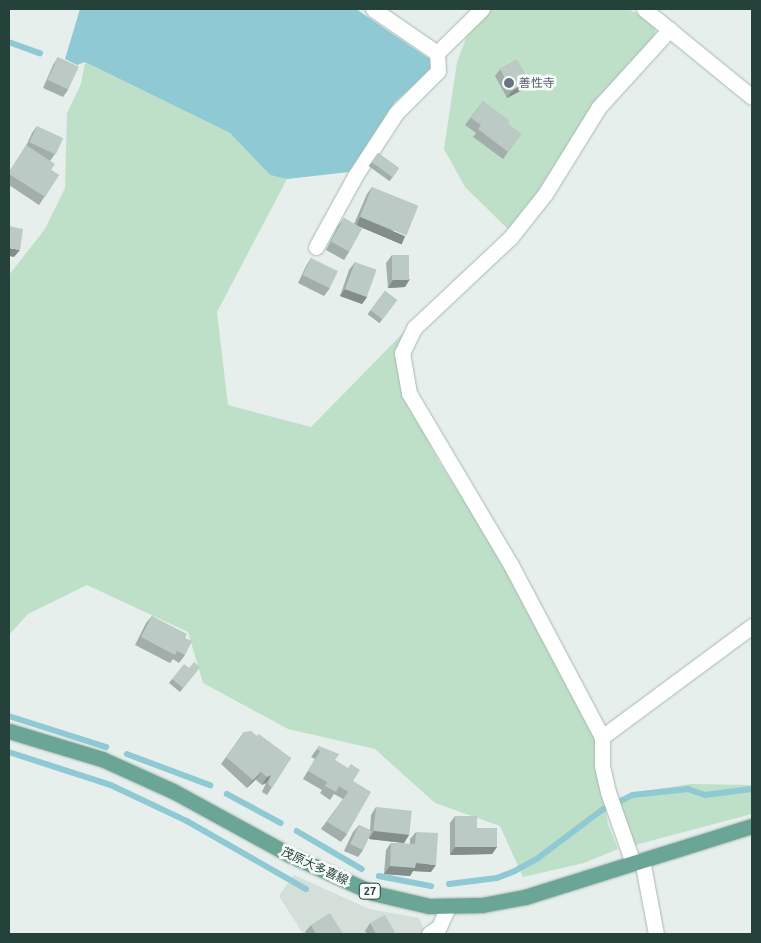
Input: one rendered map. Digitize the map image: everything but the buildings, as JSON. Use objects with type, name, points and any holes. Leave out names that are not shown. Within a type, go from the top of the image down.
[{"type":"main road","name":"茂原大多喜線","points":[[9,731],[102,759],[173,791],[290,855],[373,892],[410,903],[448,907],[525,897],[752,826]]},
{"type":"street","points":[[373,9],[437,53]]},
{"type":"street","points":[[316,247],[355,176],[396,113],[438,71],[437,53],[482,9]]},
{"type":"street","points":[[644,9],[752,97]]},
{"type":"street","points":[[656,934],[638,862],[619,829],[608,792],[602,764],[602,737],[511,565],[409,393],[402,353],[414,328],[510,238],[544,194],[599,108],[670,29]]},
{"type":"street","points":[[602,737],[752,626]]},
{"type":"street","points":[[429,934],[439,927],[448,907]]},
{"type":"shaded area","points":[[294,875],[369,909],[419,918],[425,931],[421,934],[303,934],[279,896]]},
{"type":"green space","points":[[490,9],[628,9],[656,23],[655,36],[511,232],[465,187],[444,149],[457,62],[471,25]]},
{"type":"green space","points":[[85,62],[230,133],[270,175],[287,179],[217,312],[228,405],[311,427],[405,331],[416,417],[438,460],[502,559],[595,732],[598,771],[608,824],[618,849],[584,863],[523,877],[500,826],[435,803],[375,749],[288,729],[203,683],[188,632],[87,585],[28,614],[9,635],[9,275],[45,229],[65,188],[67,113],[81,84]]},
{"type":"green space","points":[[691,784],[752,785],[752,814],[635,845],[629,839],[615,802],[631,793]]},
{"type":"water","points":[[80,9],[356,9],[434,62],[433,68],[395,102],[349,172],[287,179],[270,175],[230,133],[85,62],[77,65],[65,59]]},
{"type":"waterway","points":[[9,42],[40,53]]},
{"type":"waterway","points":[[9,716],[106,747]]},
{"type":"waterway","points":[[9,752],[111,785],[187,821],[306,889]]},
{"type":"waterway","points":[[127,754],[210,785]]},
{"type":"waterway","points":[[449,884],[497,878],[515,871],[537,859],[602,810],[633,795],[688,789],[705,795],[752,789]]},
{"type":"waterway","points":[[227,794],[281,823]]},
{"type":"waterway","points":[[297,831],[362,869]]},
{"type":"waterway","points":[[379,876],[431,886]]},
{"type":"place","name":"善性寺","points":[[509,83]]}]
